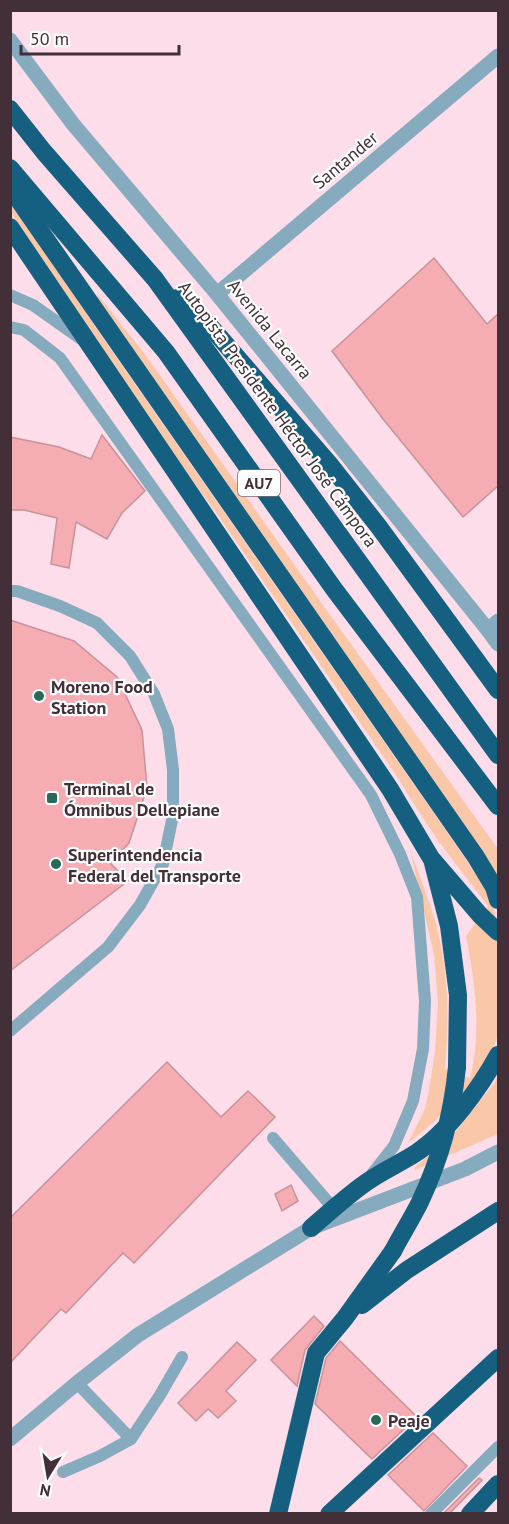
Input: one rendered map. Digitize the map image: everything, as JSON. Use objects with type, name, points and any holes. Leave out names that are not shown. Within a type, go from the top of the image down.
[{"type":"highway","name":"Autopista Presidente Héctor José Cámpora","points":[[10,109],[44,152],[155,279],[498,755]]},
{"type":"highway","name":"AU7","points":[[10,168],[166,352],[334,589],[498,806]]},
{"type":"highway","points":[[10,187],[476,857],[494,887],[498,900]]},
{"type":"highway","points":[[10,227],[390,789],[431,858],[480,915],[498,932]]},
{"type":"highway","points":[[155,279],[209,325],[331,466],[379,527],[498,690]]},
{"type":"highway","points":[[278,1514],[316,1353],[345,1318],[393,1251],[420,1202],[444,1142],[454,1102],[458,1067],[458,995],[448,926],[431,858]]},
{"type":"highway","points":[[311,1228],[365,1183],[417,1152],[436,1136],[471,1097],[498,1055]]},
{"type":"highway","points":[[345,1318],[407,1270],[498,1211]]},
{"type":"highway","points":[[329,1514],[498,1358]]},
{"type":"highway","points":[[470,1514],[498,1484]]},
{"type":"street","name":"Avenida Lacarra","points":[[10,40],[73,124],[493,625],[498,644]]},
{"type":"street","name":"Santander","points":[[217,294],[498,56]]},
{"type":"street","points":[[10,1439],[138,1335],[311,1228],[465,1169],[498,1152]]},
{"type":"lane","points":[[10,295],[33,304],[90,345]]},
{"type":"lane","points":[[10,327],[24,330],[60,358],[371,795],[400,854],[417,897],[425,1001],[423,1049],[413,1101],[394,1146],[365,1183]]},
{"type":"lane","points":[[10,591],[60,606],[97,622],[130,656],[154,694],[168,729],[173,770],[173,815],[163,864],[140,905],[108,947],[10,1031]]},
{"type":"lane","points":[[273,1138],[334,1209]]},
{"type":"lane","points":[[63,1472],[131,1439],[182,1357]]},
{"type":"lane","points":[[77,1383],[131,1439]]},
{"type":"lane","points":[[431,1514],[498,1447]]},
{"type":"shaded area","points":[[10,200],[107,344],[486,889],[498,928],[498,1034],[493,1050],[474,1080],[449,1108],[408,1143],[425,1109],[435,1052],[438,1003],[434,955],[410,850],[432,911],[442,949],[447,1001],[445,1069],[470,1078],[476,1043],[476,1007],[466,936],[488,906],[439,842],[398,778],[215,511],[156,431],[21,228],[11,212]]},
{"type":"shaded area","points":[[97,294],[144,353],[498,849],[498,880],[99,304]]},
{"type":"shaded area","points":[[498,1074],[498,1134],[415,1170],[415,1167],[449,1140],[495,1082]]},
{"type":"building","points":[[434,258],[487,324],[498,314],[498,486],[463,517],[383,419],[332,351]]},
{"type":"building","points":[[102,435],[145,491],[122,513],[107,539],[76,522],[69,568],[51,564],[57,518],[24,510],[10,510],[10,437],[59,447],[91,459]]},
{"type":"building","points":[[10,620],[74,641],[117,677],[142,730],[147,788],[129,843],[110,863],[128,881],[10,971]]},
{"type":"building","points":[[167,1062],[221,1117],[248,1091],[275,1117],[134,1263],[123,1253],[66,1313],[61,1309],[10,1363],[10,1218]]},
{"type":"building","points":[[291,1185],[298,1201],[282,1211],[275,1194]]},
{"type":"building","points":[[314,1316],[324,1326],[305,1350],[297,1386],[271,1360]]},
{"type":"building","points":[[340,1341],[417,1417],[372,1459],[315,1404],[326,1358]]},
{"type":"building","points":[[237,1342],[256,1360],[226,1391],[236,1401],[218,1418],[208,1409],[196,1421],[178,1403]]},
{"type":"building","points":[[433,1433],[467,1466],[424,1511],[388,1475]]},
{"type":"building","points":[[479,1478],[482,1480],[449,1514],[443,1514]]},
{"type":"place","name":"Moreno Food Station","points":[[39,696]]},
{"type":"place","name":"Terminal de Ómnibus Dellepiane","points":[[52,798]]},
{"type":"place","name":"Superintendencia Federal del Transporte","points":[[56,864]]},
{"type":"place","name":"Peaje","points":[[376,1420]]}]
